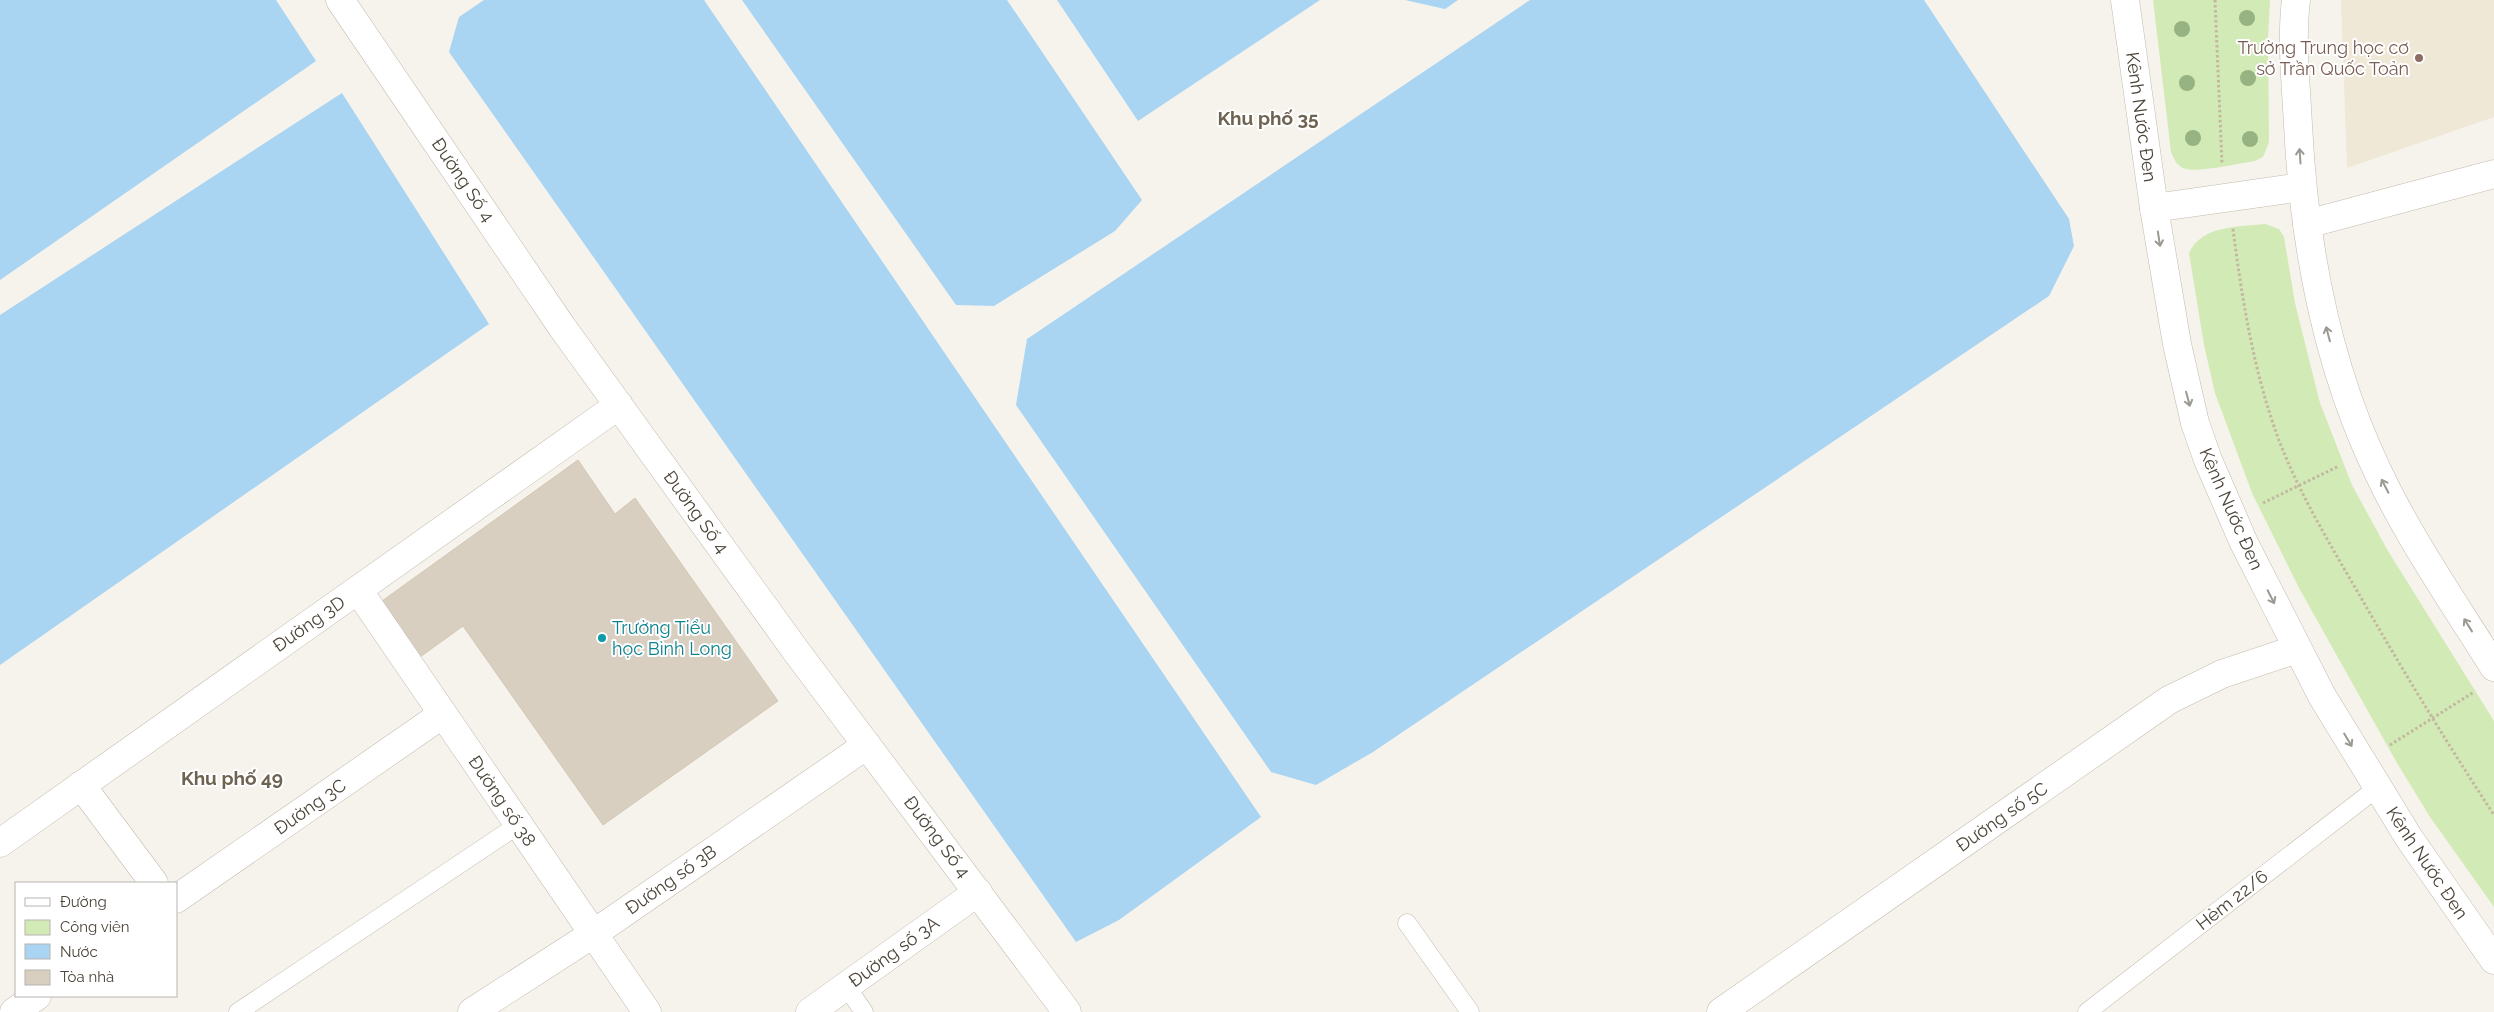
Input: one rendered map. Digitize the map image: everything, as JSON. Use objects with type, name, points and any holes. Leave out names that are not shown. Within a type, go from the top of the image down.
[{"type":"street","name":"Đường Số 4","points":[[340,0],[562,326],[867,745],[1067,1012]]},
{"type":"street","name":"Kênh Nước Đen","points":[[2125,0],[2154,208],[2176,344],[2195,423],[2224,500],[2297,649],[2377,788],[2408,838],[2494,960]]},
{"type":"street","points":[[2296,0],[2294,38],[2302,187],[2321,305],[2335,360],[2356,423],[2396,508],[2487,677]]},
{"type":"street","points":[[2307,224],[2494,174]]},
{"type":"street","points":[[2154,208],[2302,187]]},
{"type":"street","name":"Đường 3D","points":[[0,844],[619,405]]},
{"type":"street","name":"Đường số 38","points":[[358,590],[648,1012]]},
{"type":"street","name":"Đường số 5C","points":[[1731,1009],[2169,700],[2222,674],[2297,649]]},
{"type":"street","name":"Đường 3C","points":[[178,898],[443,714]]},
{"type":"street","name":"Đường số 3B","points":[[472,1012],[593,934],[867,745]]},
{"type":"street","points":[[81,785],[153,882]]},
{"type":"street","name":"Đường số 3A","points":[[810,1012],[978,892]]},
{"type":"street","points":[[14,1012],[36,997]]},
{"type":"lane","name":"Hẻm 22/6","points":[[2087,1012],[2377,788]]},
{"type":"lane","points":[[238,1012],[518,825]]},
{"type":"lane","points":[[1407,923],[1470,1012]]},
{"type":"lane","points":[[846,986],[864,1012]]},
{"type":"path","points":[[2215,0],[2222,172]]},
{"type":"path","points":[[2233,223],[2248,332],[2261,384],[2277,435],[2298,486],[2431,719],[2494,815]]},
{"type":"path","points":[[2254,508],[2340,466]]},
{"type":"path","points":[[2383,750],[2431,719],[2487,677]]},
{"type":"shaded area","name":"Trường Trung học cơ sở Trần Quốc Toản","points":[[2341,0],[2494,0],[2494,117],[2347,168]]},
{"type":"green space","points":[[2153,0],[2270,0],[2268,37],[2269,142],[2263,157],[2255,161],[2197,170],[2183,168],[2177,163],[2171,152]]},
{"type":"green space","points":[[2265,224],[2279,229],[2284,237],[2295,303],[2320,403],[2352,485],[2388,551],[2494,721],[2494,907],[2430,817],[2397,763],[2299,588],[2252,493],[2215,393],[2204,345],[2189,253],[2195,244],[2212,232],[2233,227]]},
{"type":"water","points":[[0,0],[276,0],[316,61],[0,280]]},
{"type":"water","points":[[484,0],[704,0],[1261,817],[1119,920],[1076,942],[449,52],[459,17]]},
{"type":"water","points":[[742,0],[1007,0],[1142,200],[1115,231],[994,306],[956,305]]},
{"type":"water","points":[[1057,0],[1320,0],[1138,121]]},
{"type":"water","points":[[1405,0],[1458,0],[1445,9]]},
{"type":"water","points":[[1530,0],[1924,0],[2069,219],[2074,246],[2049,296],[1373,752],[1316,785],[1271,772],[1016,405],[1027,339]]},
{"type":"water","points":[[342,93],[489,324],[0,665],[0,315]]},
{"type":"building","name":"Trường Tiểu học Bình Long","points":[[578,460],[615,514],[635,498],[778,701],[603,825],[463,626],[420,657],[382,601]]},
{"type":"place","name":"Trường Trung học cơ sở Trần Quốc Toản","points":[[2419,58]]},
{"type":"place","name":"Trường Tiểu học Bình Long","points":[[602,638]]},
{"type":"district","name":"Khu phố 35","points":[[1268,118]]},
{"type":"district","name":"Khu phố 49","points":[[232,778]]}]
